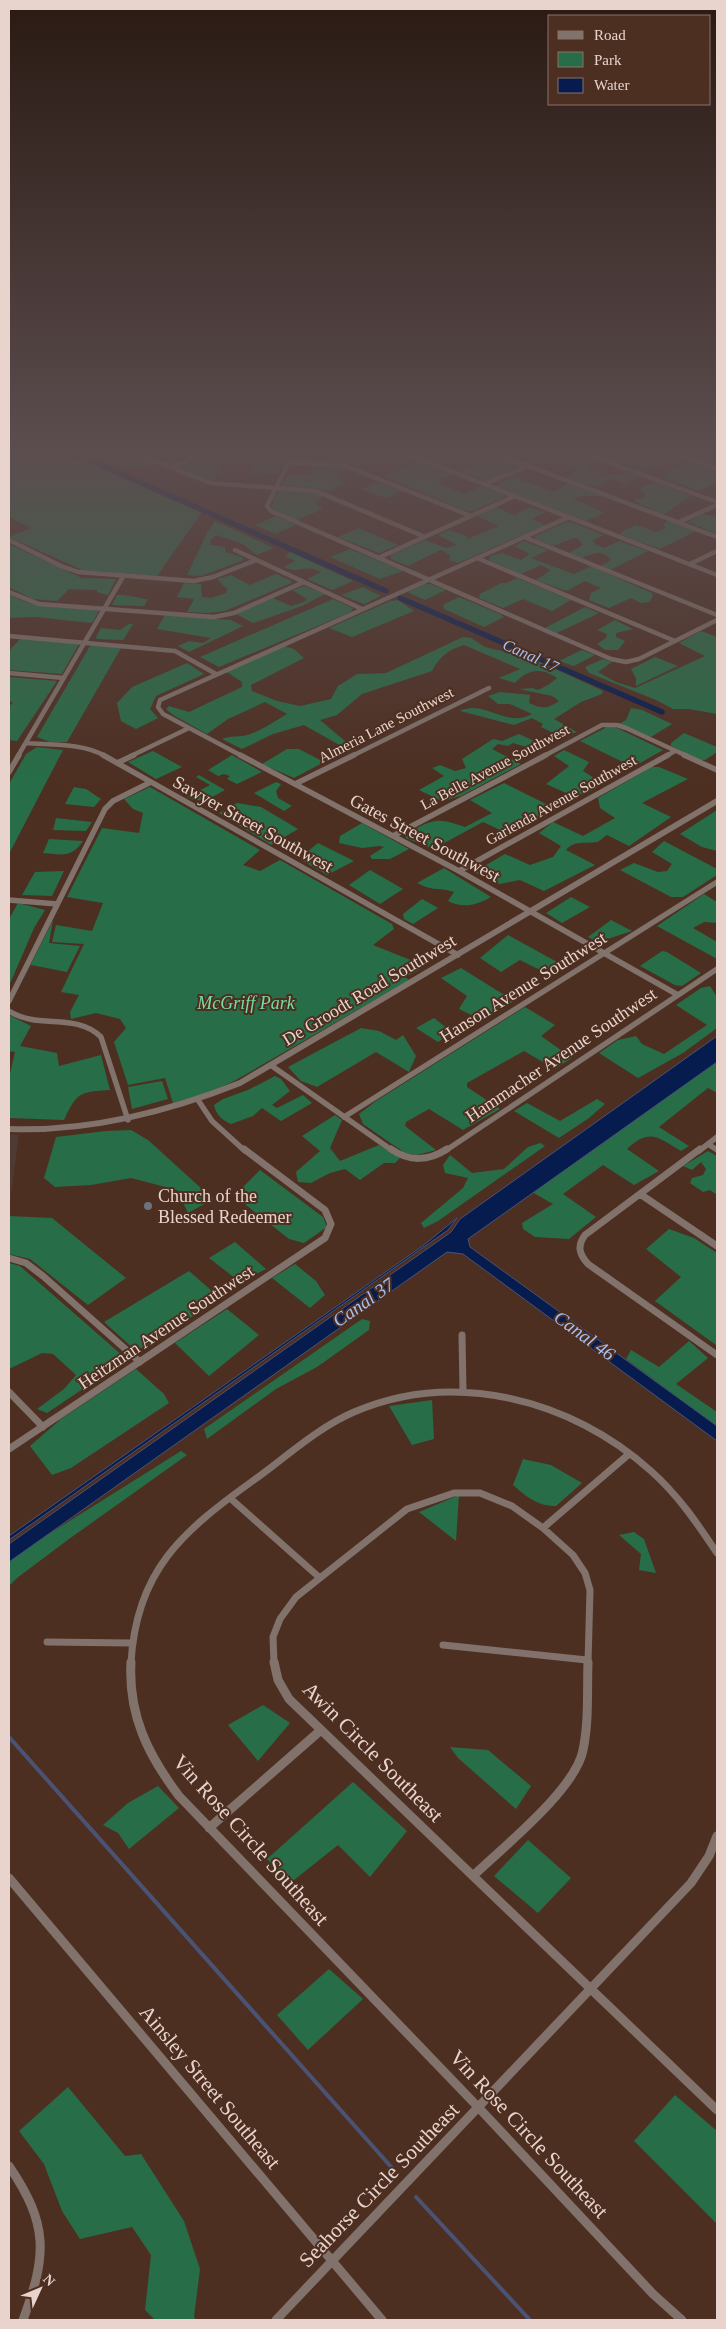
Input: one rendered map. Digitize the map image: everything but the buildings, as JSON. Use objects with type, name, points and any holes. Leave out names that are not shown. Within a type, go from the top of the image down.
[{"type":"street","points":[[50,561],[78,572],[204,580],[254,561]]},
{"type":"street","points":[[257,561],[362,609]]},
{"type":"street","points":[[384,561],[611,660],[622,662],[640,660],[717,620]]},
{"type":"street","points":[[9,636],[158,648],[174,651],[216,674],[471,561]]},
{"type":"street","points":[[483,561],[675,641]]},
{"type":"street","points":[[583,561],[717,615]]},
{"type":"street","points":[[681,561],[717,575]]},
{"type":"street","points":[[690,564],[697,561]]},
{"type":"street","points":[[9,772],[124,575]]},
{"type":"street","points":[[9,592],[39,604],[220,616],[234,613],[304,582]]},
{"type":"street","points":[[9,673],[64,678]]},
{"type":"street","name":"Gates Street Southwest","points":[[216,674],[166,696],[160,700],[158,707],[163,714],[459,872],[678,995]]},
{"type":"street","name":"Almeria Lane Southwest","points":[[295,784],[488,688]]},
{"type":"street","name":"La Belle Avenue Southwest","points":[[393,836],[595,728],[610,725],[626,728],[675,751]]},
{"type":"street","points":[[117,763],[189,728]]},
{"type":"street","name":"Sawyer Street Southwest","points":[[26,742],[88,749],[117,763],[458,955]]},
{"type":"street","points":[[675,751],[717,770]]},
{"type":"street","name":"Garlenda Avenue Southwest","points":[[459,872],[675,751]]},
{"type":"street","points":[[9,1000],[105,809],[113,801],[150,782]]},
{"type":"street","name":"De Groodt Road Southwest","points":[[9,1129],[85,1126],[128,1120],[198,1100],[240,1083],[272,1066],[717,801]]},
{"type":"street","name":"Hanson Avenue Southwest","points":[[344,1116],[717,882]]},
{"type":"street","points":[[9,900],[57,904]]},
{"type":"street","name":"Hammacher Avenue Southwest","points":[[344,1116],[399,1155],[418,1160],[440,1154],[717,969]]},
{"type":"street","points":[[9,1011],[19,1018],[83,1025],[96,1030],[101,1036],[128,1120]]},
{"type":"street","points":[[272,1066],[344,1116]]},
{"type":"street","name":"Heitzman Avenue Southwest","points":[[9,1449],[325,1238],[332,1230],[333,1224],[325,1210],[230,1139],[212,1121],[198,1100]]},
{"type":"street","points":[[717,1137],[585,1234],[579,1243],[579,1250],[588,1264],[717,1355]]},
{"type":"street","points":[[708,1144],[717,1150]]},
{"type":"street","points":[[640,1194],[717,1246]]},
{"type":"street","points":[[9,1258],[26,1263],[43,1276],[140,1362]]},
{"type":"street","points":[[462,1335],[463,1391]]},
{"type":"street","name":"Vin Rose Circle Southeast","points":[[682,2320],[653,2294],[478,2108],[209,1828],[162,1775],[148,1749],[135,1712],[130,1678],[131,1643],[138,1614],[152,1577],[174,1546],[199,1522],[320,1431],[355,1412],[396,1398],[429,1392],[463,1391],[500,1394],[534,1402],[570,1417],[607,1438],[659,1477],[681,1499],[703,1527],[717,1553]]},
{"type":"street","points":[[9,1392],[43,1426]]},
{"type":"street","points":[[543,1528],[629,1454]]},
{"type":"street","name":"Awin Circle Southeast","points":[[473,1876],[561,1791],[576,1773],[583,1751],[586,1719],[590,1590],[585,1573],[573,1555],[543,1528],[512,1506],[480,1494],[454,1493],[407,1509],[296,1598],[280,1619],[273,1636],[273,1660],[278,1680],[289,1699],[473,1876],[591,1988],[717,2110]]},
{"type":"street","points":[[230,1498],[320,1578]]},
{"type":"street","points":[[47,1642],[131,1643]]},
{"type":"street","points":[[443,1645],[587,1660]]},
{"type":"street","points":[[209,1828],[321,1730]]},
{"type":"street","points":[[591,1988],[691,1884],[709,1856],[717,1836]]},
{"type":"street","name":"Ainsley Street Southeast","points":[[9,1878],[382,2320]]},
{"type":"street","name":"Seahorse Circle Southeast","points":[[276,2320],[591,1988]]},
{"type":"street","points":[[9,2166],[24,2185],[36,2211],[42,2244],[38,2281],[23,2320]]},
{"type":"shaded area","points":[[9,1134],[19,1135],[9,1209]]},
{"type":"green space","points":[[9,561],[45,561],[82,578],[116,579],[108,595],[97,592],[97,590],[69,589],[57,601],[33,599],[9,587]]},
{"type":"green space","points":[[61,561],[168,561],[157,576],[82,570]]},
{"type":"green space","points":[[194,561],[242,561],[201,576],[187,575]]},
{"type":"green space","points":[[295,561],[309,561],[353,581],[332,590],[307,579],[321,572],[310,569],[294,570],[284,567]]},
{"type":"green space","points":[[338,561],[378,561],[403,571],[380,579]]},
{"type":"green space","points":[[395,561],[419,561],[408,566]]},
{"type":"green space","points":[[491,561],[538,561],[574,574],[591,566],[652,593],[653,596],[649,602],[641,603],[631,598],[609,608],[589,600],[591,593],[601,588],[585,581],[566,591],[536,580],[551,570],[541,565],[521,574]]},
{"type":"green space","points":[[610,561],[629,561],[610,570],[601,566]]},
{"type":"green space","points":[[276,574],[292,581],[291,583],[225,611],[208,613],[187,612],[194,599],[177,597],[184,583],[201,584],[202,597],[211,598],[226,593],[227,589],[217,579],[231,575],[250,585]]},
{"type":"green space","points":[[517,578],[571,600],[552,611],[523,599],[503,608],[479,598],[480,594],[501,583]]},
{"type":"green space","points":[[424,584],[430,584],[446,590],[425,600],[407,592]]},
{"type":"green space","points":[[305,586],[325,594],[302,606],[253,623],[236,614],[273,598],[291,606],[304,602],[307,599],[292,590]]},
{"type":"green space","points":[[363,587],[381,596],[364,604],[341,595]]},
{"type":"green space","points":[[9,594],[42,606],[99,611],[92,623],[35,617],[9,618]]},
{"type":"green space","points":[[117,595],[148,599],[144,606],[112,605]]},
{"type":"green space","points":[[459,597],[504,617],[484,627],[444,609],[443,605]]},
{"type":"green space","points":[[333,599],[353,608],[351,612],[219,667],[200,657]]},
{"type":"green space","points":[[398,600],[414,611],[352,637],[329,628],[390,601]]},
{"type":"green space","points":[[585,607],[599,613],[557,633],[545,628]]},
{"type":"green space","points":[[165,615],[231,620],[243,626],[189,652],[178,646],[189,641],[203,643],[211,638],[157,629]]},
{"type":"green space","points":[[615,620],[633,629],[616,633],[616,637],[625,641],[618,650],[605,650],[597,644],[606,638],[607,634],[597,630]]},
{"type":"green space","points":[[129,624],[133,624],[123,640],[97,639],[96,637],[101,628],[120,630]]},
{"type":"green space","points":[[701,631],[717,637],[717,714],[689,709],[673,709],[656,700],[589,673],[585,667],[603,659],[612,662],[598,672],[616,682],[635,688],[705,656],[679,643]]},
{"type":"green space","points":[[463,637],[471,638],[485,647],[534,659],[603,691],[602,694],[581,702],[554,719],[577,732],[562,737],[541,727],[543,724],[532,718],[514,725],[460,711],[469,708],[478,709],[514,718],[523,718],[532,714],[510,704],[498,704],[488,696],[500,692],[530,695],[529,703],[541,707],[551,706],[559,701],[552,696],[519,689],[532,688],[538,690],[557,678],[551,674],[540,671],[530,672],[515,683],[499,678],[520,669],[464,645],[445,654],[432,671],[362,694],[337,715],[320,720],[352,747],[348,750],[304,725],[273,734],[242,749],[222,739],[253,733],[287,714],[265,702],[228,719],[207,734],[166,709],[169,706],[189,712],[242,687],[242,682],[227,672],[284,646],[294,649],[304,658],[251,685],[252,691],[277,701],[300,706],[331,699],[338,686],[357,674],[386,673]]},
{"type":"green space","points":[[20,639],[79,644],[62,674],[9,670],[9,651]]},
{"type":"green space","points":[[96,644],[121,648],[67,742],[50,742],[37,737],[90,646]]},
{"type":"green space","points":[[582,650],[595,655],[574,666],[559,661]]},
{"type":"green space","points":[[655,657],[678,666],[636,686],[636,678],[631,669]]},
{"type":"green space","points":[[187,663],[204,674],[156,696],[150,709],[158,718],[136,729],[121,721],[117,703],[132,687]]},
{"type":"green space","points":[[9,677],[57,681],[17,741],[9,740],[9,706],[13,703],[9,700]]},
{"type":"green space","points":[[631,708],[642,710],[672,724],[651,737],[619,724],[626,720]]},
{"type":"green space","points":[[607,727],[615,727],[663,750],[633,767],[580,741]]},
{"type":"green space","points":[[684,733],[717,747],[717,752],[705,760],[700,760],[671,746],[671,743]]},
{"type":"green space","points":[[519,734],[545,746],[540,751],[513,743],[508,746],[498,744],[492,749],[521,764],[461,796],[442,801],[419,790],[444,776],[432,768],[440,765],[455,771],[466,768],[462,759],[493,739],[502,741]]},
{"type":"green space","points":[[37,747],[63,750],[9,854],[9,784],[26,754]]},
{"type":"green space","points":[[287,749],[299,749],[324,762],[294,778],[262,764]]},
{"type":"green space","points":[[564,750],[589,762],[583,771],[602,783],[595,789],[575,797],[546,784],[569,766],[554,756]]},
{"type":"green space","points":[[153,751],[182,767],[156,779],[128,762]]},
{"type":"green space","points":[[232,755],[262,772],[237,784],[227,779],[230,776],[224,774],[218,776],[208,770]]},
{"type":"green space","points":[[652,767],[659,767],[688,779],[642,803],[671,817],[629,846],[607,835],[597,842],[580,843],[569,847],[566,850],[595,865],[544,891],[520,880],[499,884],[474,872],[505,854],[530,865],[553,857],[561,846],[539,833],[553,822],[583,836],[615,818],[600,808],[598,798]]},
{"type":"green space","points":[[199,775],[225,790],[202,800],[187,797],[210,785],[196,777]]},
{"type":"green space","points":[[276,782],[281,784],[276,791],[278,798],[292,806],[284,811],[254,793]]},
{"type":"green space","points":[[504,783],[556,809],[511,835],[483,822],[433,849],[406,838],[405,834],[434,821],[446,821],[465,827],[492,813],[470,800]]},
{"type":"green space","points":[[74,787],[86,789],[101,799],[94,807],[65,804]]},
{"type":"green space","name":"McGriff Park","points":[[150,787],[260,850],[243,865],[260,871],[280,860],[392,924],[394,929],[373,945],[418,963],[419,970],[405,977],[409,980],[236,1080],[207,1094],[173,1103],[165,1078],[128,1085],[114,1042],[126,1028],[120,1019],[96,1013],[71,1019],[70,1012],[79,995],[61,992],[84,944],[52,942],[56,925],[92,931],[103,903],[67,897],[102,828],[139,833],[143,813],[133,809],[124,799]]},
{"type":"green space","points":[[237,803],[261,807],[298,829],[271,845],[219,813]]},
{"type":"green space","points":[[717,810],[717,851],[702,847],[680,834]]},
{"type":"green space","points":[[56,818],[92,822],[86,831],[53,830]]},
{"type":"green space","points":[[362,823],[409,849],[390,859],[372,859],[370,856],[384,847],[362,848],[339,843],[340,836]]},
{"type":"green space","points":[[49,839],[83,841],[79,847],[70,853],[43,853]]},
{"type":"green space","points":[[664,841],[717,869],[717,875],[683,897],[671,897],[620,870],[634,863],[658,872],[667,871],[672,864],[652,852]]},
{"type":"green space","points":[[318,843],[354,861],[327,875],[301,860]]},
{"type":"green space","points":[[444,868],[491,897],[475,904],[459,905],[448,901],[454,892],[428,888],[417,883]]},
{"type":"green space","points":[[370,870],[403,889],[380,904],[349,885]]},
{"type":"green space","points":[[64,871],[52,896],[22,895],[35,872]]},
{"type":"green space","points":[[704,894],[717,902],[717,923],[704,922],[693,928],[717,942],[717,959],[657,926]]},
{"type":"green space","points":[[571,897],[590,907],[562,923],[546,913]]},
{"type":"green space","points":[[422,899],[438,908],[413,924],[404,919],[403,914]]},
{"type":"green space","points":[[18,903],[45,910],[34,928],[9,986],[9,919]]},
{"type":"green space","points":[[53,920],[49,943],[80,946],[67,972],[31,965],[21,984]]},
{"type":"green space","points":[[611,920],[632,931],[598,942],[588,937]]},
{"type":"green space","points":[[508,935],[568,968],[550,975],[520,960],[501,972],[480,958]]},
{"type":"green space","points":[[662,951],[667,952],[701,973],[682,986],[675,985],[640,966]]},
{"type":"green space","points":[[461,968],[514,1001],[482,1020],[459,1009],[467,996],[441,978]]},
{"type":"green space","points":[[710,986],[717,997],[717,1028],[683,1053],[638,1078],[599,1053],[618,1040],[636,1036],[642,1044],[664,1054],[707,1025],[676,1005],[701,988]]},
{"type":"green space","points":[[525,1007],[555,1025],[541,1036],[572,1058],[555,1069],[524,1051],[467,1083],[467,1087],[500,1109],[463,1130],[429,1109],[406,1122],[405,1126],[436,1150],[417,1155],[405,1153],[363,1124],[359,1114],[376,1101]]},
{"type":"green space","points":[[9,1015],[31,1026],[20,1046],[57,1053],[59,1066],[101,1055],[110,1090],[81,1095],[72,1104],[64,1120],[9,1118],[9,1078],[15,1052],[9,1051]]},
{"type":"green space","points":[[434,1018],[452,1032],[438,1042],[416,1028]]},
{"type":"green space","points":[[361,1028],[379,1031],[396,1040],[403,1035],[416,1056],[409,1072],[376,1052],[317,1087],[301,1081],[288,1067]]},
{"type":"green space","points":[[717,1062],[717,1093],[708,1088],[659,1127],[689,1146],[681,1151],[654,1137],[642,1138],[627,1149],[659,1171],[634,1185],[603,1165],[563,1194],[596,1217],[569,1239],[535,1237],[523,1229],[522,1223],[553,1204],[532,1192]]},
{"type":"green space","points":[[275,1076],[281,1079],[290,1091],[272,1105],[277,1108],[303,1095],[312,1103],[281,1121],[262,1108],[253,1116],[231,1124],[222,1119],[218,1114],[214,1105],[223,1099],[248,1090]]},
{"type":"green space","points":[[162,1081],[168,1099],[132,1109],[128,1087]]},
{"type":"green space","points":[[597,1099],[605,1104],[589,1118],[559,1138],[514,1111],[527,1103],[560,1121]]},
{"type":"green space","points":[[335,1115],[342,1120],[330,1148],[340,1161],[379,1145],[400,1158],[395,1163],[384,1163],[360,1180],[345,1169],[330,1173],[311,1183],[298,1182],[296,1172],[320,1151],[302,1136]]},
{"type":"green space","points":[[131,1130],[148,1140],[213,1199],[188,1213],[177,1190],[131,1178],[91,1185],[55,1187],[44,1178],[56,1137]]},
{"type":"green space","points":[[540,1143],[545,1146],[438,1221],[424,1228],[421,1223],[463,1188],[468,1178],[445,1173],[443,1165],[450,1155],[472,1173],[504,1169],[528,1147]]},
{"type":"green space","points":[[708,1151],[717,1156],[717,1195],[710,1190],[703,1192],[690,1183],[692,1178],[703,1175],[706,1169],[701,1162],[692,1170],[683,1166]]},
{"type":"green space","points":[[260,1170],[323,1217],[327,1227],[304,1243],[289,1239],[246,1205],[242,1188]]},
{"type":"green space","points":[[9,1216],[52,1218],[126,1278],[88,1305],[30,1259],[9,1254]]},
{"type":"green space","points":[[669,1229],[694,1238],[717,1253],[716,1345],[655,1301],[681,1277],[646,1249]]},
{"type":"green space","points":[[235,1242],[266,1269],[240,1282],[209,1258]]},
{"type":"green space","points":[[9,1263],[20,1266],[123,1356],[117,1366],[47,1413],[37,1409],[64,1389],[76,1375],[53,1354],[42,1353],[9,1369]]},
{"type":"green space","points":[[295,1264],[316,1281],[325,1295],[310,1308],[272,1278]]},
{"type":"green space","points":[[189,1271],[220,1298],[147,1347],[134,1349],[104,1322]]},
{"type":"green space","points":[[227,1309],[259,1335],[209,1376],[175,1343]]},
{"type":"green space","points":[[362,1319],[370,1321],[369,1330],[317,1367],[276,1389],[207,1439],[204,1429]]},
{"type":"green space","points":[[689,1341],[708,1358],[676,1384],[717,1412],[717,1426],[626,1359],[631,1350],[659,1367]]},
{"type":"green space","points":[[136,1369],[164,1394],[169,1403],[71,1468],[52,1475],[30,1446],[61,1419]]},
{"type":"green space","points":[[432,1400],[434,1439],[412,1445],[389,1406]]},
{"type":"green space","points":[[181,1451],[187,1455],[69,1539],[9,1586],[9,1562],[17,1554]]},
{"type":"green space","points":[[523,1459],[551,1465],[582,1483],[556,1506],[538,1503],[513,1485]]},
{"type":"green space","points":[[459,1495],[456,1541],[419,1512]]},
{"type":"green space","points":[[634,1532],[644,1539],[656,1573],[639,1570],[641,1554],[619,1535]]},
{"type":"green space","points":[[263,1705],[290,1723],[258,1761],[228,1725]]},
{"type":"green space","points":[[450,1747],[488,1750],[531,1786],[516,1809],[458,1758]]},
{"type":"green space","points":[[353,1782],[407,1831],[370,1877],[338,1845],[289,1884],[267,1859]]},
{"type":"green space","points":[[158,1786],[179,1808],[129,1849],[118,1833],[103,1825],[128,1803]]},
{"type":"green space","points":[[528,1840],[571,1878],[538,1913],[494,1876]]},
{"type":"green space","points":[[329,1969],[363,1999],[308,2050],[277,2015]]},
{"type":"green space","points":[[68,2087],[125,2156],[141,2154],[184,2221],[200,2269],[194,2317],[196,2320],[155,2320],[145,2310],[151,2255],[132,2227],[80,2239],[62,2211],[44,2164],[19,2131]]},
{"type":"green space","points":[[675,2095],[717,2131],[717,2224],[634,2141]]},
{"type":"water","points":[[717,1036],[717,1062],[468,1239],[470,1247],[717,1426],[717,1441],[463,1254],[447,1252],[9,1562],[9,1544],[451,1232],[460,1219]]},
{"type":"water","points":[[457,1218],[448,1230],[9,1540],[9,1536],[424,1245]]},
{"type":"waterway","name":"Canal 17","points":[[317,561],[386,591]]},
{"type":"waterway","name":"Canal 17","points":[[400,598],[662,712]]},
{"type":"waterway","points":[[9,1737],[393,2169]]},
{"type":"waterway","points":[[416,2197],[530,2320]]},
{"type":"place","name":"Church of the Blessed Redeemer","points":[[148,1206]]},
{"type":"water label","name":"Canal 37","points":[[363,1302]]},
{"type":"water label","name":"Canal 46","points":[[585,1335]]}]
